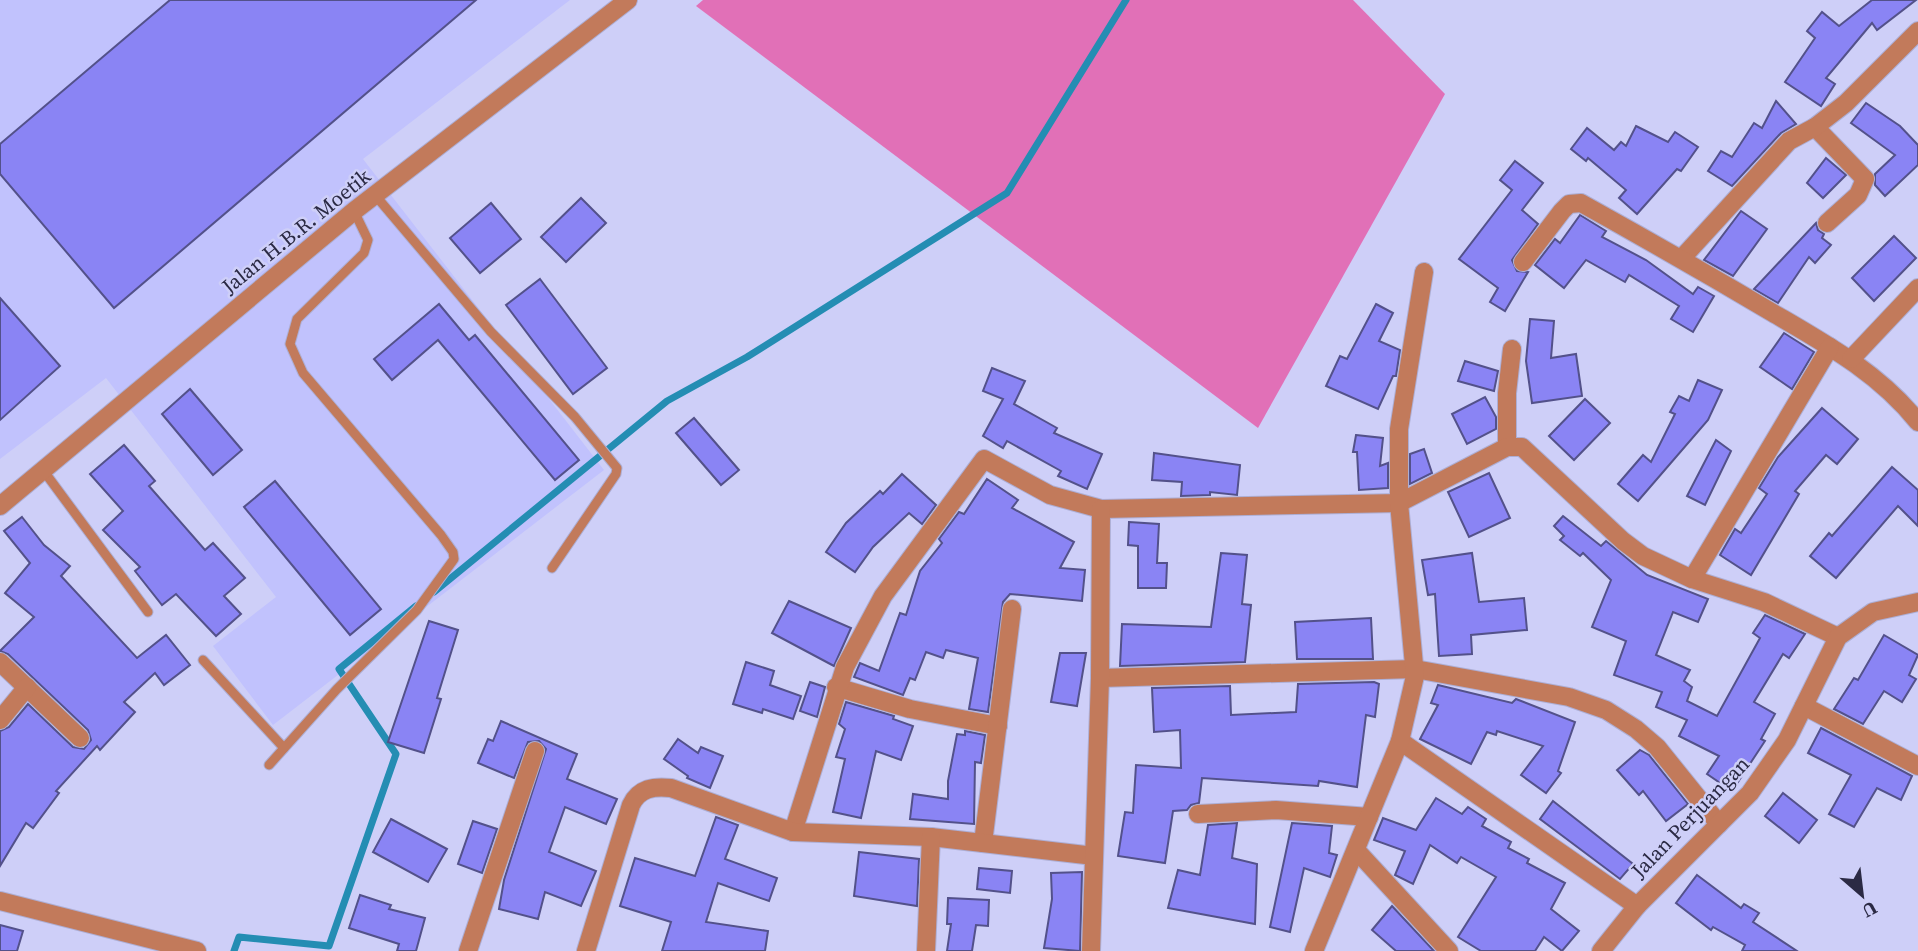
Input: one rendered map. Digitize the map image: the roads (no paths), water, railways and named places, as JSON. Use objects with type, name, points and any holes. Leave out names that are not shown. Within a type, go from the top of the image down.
[{"type":"street","name":"Jalan H.B.R. Moetik","points":[[0,506],[354,211],[628,0]]},
{"type":"street","points":[[1682,258],[1780,151],[1846,103],[1918,31]]},
{"type":"street","points":[[1815,127],[1865,179],[1858,195],[1827,223]]},
{"type":"street","points":[[1523,262],[1562,211],[1577,202],[1682,258],[1851,359],[1893,394],[1918,422]]},
{"type":"street","points":[[1314,951],[1400,741],[1415,669],[1399,503],[1399,429],[1424,272]]},
{"type":"street","points":[[1851,359],[1918,288]]},
{"type":"street","points":[[1692,579],[1830,347]]},
{"type":"street","points":[[1507,447],[1507,393],[1512,349]]},
{"type":"street","points":[[793,832],[836,687],[883,596],[982,460],[989,460],[1051,495],[1101,509],[1399,503],[1507,447],[1528,449],[1623,541],[1665,568],[1764,602],[1838,637]]},
{"type":"street","points":[[1091,951],[1100,678],[1101,509]]},
{"type":"street","name":"Jalan Perjuangan","points":[[1601,951],[1636,905],[1751,793],[1804,706],[1838,637],[1873,612],[1918,602]]},
{"type":"street","points":[[983,843],[1012,608]]},
{"type":"street","points":[[0,662],[80,738]]},
{"type":"street","points":[[1100,678],[1415,669],[1569,698],[1606,710],[1657,747],[1719,824]]},
{"type":"street","points":[[0,720],[27,687]]},
{"type":"street","points":[[836,687],[910,709],[998,726]]},
{"type":"street","points":[[1804,706],[1918,766]]},
{"type":"street","points":[[1400,741],[1636,905]]},
{"type":"street","points":[[468,951],[535,751]]},
{"type":"street","points":[[586,951],[631,805],[646,789],[671,788],[793,832],[931,837],[1094,856]]},
{"type":"street","points":[[1198,814],[1276,810],[1369,817]]},
{"type":"street","points":[[926,951],[931,837]]},
{"type":"street","points":[[1356,850],[1449,951]]},
{"type":"street","points":[[0,901],[197,951]]},
{"type":"lane","points":[[374,195],[491,332],[599,443],[617,468],[616,474],[552,568]]},
{"type":"lane","points":[[269,765],[337,689],[417,610],[453,564],[453,552],[303,373],[290,344],[297,318],[364,253],[368,240],[354,211]]},
{"type":"lane","points":[[43,470],[148,612]]},
{"type":"lane","points":[[203,660],[284,748]]},
{"type":"waterway","points":[[434,592],[667,401],[747,357],[1007,193],[1126,0]]},
{"type":"waterway","points":[[234,951],[239,937],[329,946],[396,754],[339,669],[416,606]]}]
